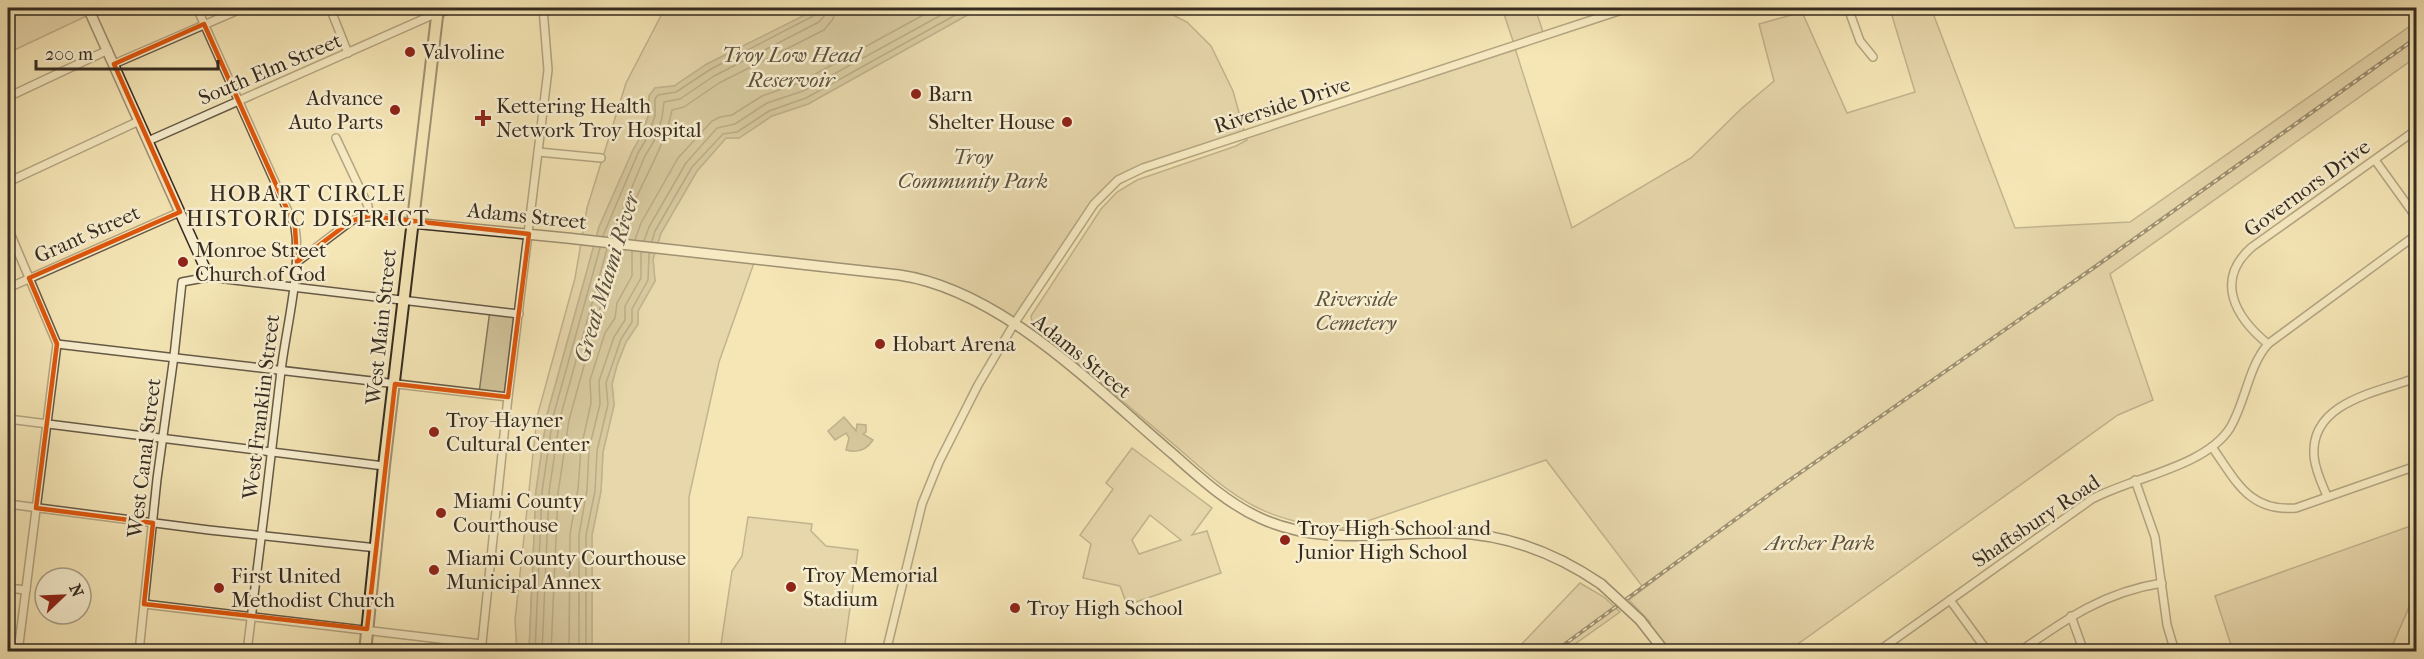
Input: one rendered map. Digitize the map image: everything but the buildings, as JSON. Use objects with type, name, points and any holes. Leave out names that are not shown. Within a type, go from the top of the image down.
[{"type":"main road","name":"West Main Street","points":[[365,651],[384,465],[437,10]]},
{"type":"street","points":[[88,8],[209,277],[519,314]]},
{"type":"street","name":"West Franklin Street","points":[[197,8],[295,227],[297,262],[281,370],[247,651]]},
{"type":"street","points":[[114,64],[243,8]]},
{"type":"street","points":[[330,8],[348,53]]},
{"type":"street","points":[[437,10],[450,8]]},
{"type":"street","points":[[144,604],[251,618],[367,629],[481,648],[508,397],[548,70],[543,8]]},
{"type":"street","name":"Riverside Drive","points":[[886,651],[920,514],[929,485],[943,453],[978,385],[1014,324],[1094,204],[1111,185],[1126,175],[1628,8]]},
{"type":"street","points":[[1848,8],[1860,41],[1873,57]]},
{"type":"street","name":"South Elm Street","points":[[148,141],[348,53],[437,10]]},
{"type":"street","points":[[8,97],[108,50]]},
{"type":"street","points":[[8,182],[139,121]]},
{"type":"street","name":"Governors Drive","points":[[2268,344],[2245,324],[2237,310],[2232,293],[2237,266],[2252,247],[2416,130]]},
{"type":"street","points":[[336,138],[368,206],[369,216]]},
{"type":"street","points":[[538,152],[601,158]]},
{"type":"street","points":[[2375,160],[2416,217]]},
{"type":"street","name":"Grant Street","points":[[8,288],[180,212]]},
{"type":"street","points":[[297,262],[351,221],[369,216],[412,223]]},
{"type":"street","name":"Adams Street","points":[[412,223],[529,234],[920,279],[963,293],[1014,324],[1075,371],[1218,493],[1262,519],[1295,530],[1330,536],[1454,533],[1497,538],[1552,556],[1601,584],[1640,620],[1665,651]]},
{"type":"street","points":[[8,228],[57,344],[18,651]]},
{"type":"street","name":"Shaftsbury Road","points":[[1877,651],[2092,499],[2190,460],[2212,447],[2225,435],[2234,419],[2258,357],[2268,344],[2416,235]]},
{"type":"street","name":"West Canal Street","points":[[139,651],[162,438],[182,282],[209,277]]},
{"type":"street","points":[[57,344],[508,397]]},
{"type":"street","points":[[2327,496],[2313,457],[2317,433],[2325,419],[2335,409],[2348,402],[2416,378]]},
{"type":"street","points":[[8,419],[384,465]]},
{"type":"street","points":[[2212,447],[2241,488],[2268,507],[2282,509],[2296,508],[2416,466]]},
{"type":"street","points":[[2135,480],[2155,537],[2167,625],[2175,651]]},
{"type":"street","points":[[8,504],[377,548]]},
{"type":"street","points":[[2019,651],[2071,616],[2116,593],[2162,583]]},
{"type":"street","points":[[8,588],[26,590]]},
{"type":"street","points":[[1950,600],[1988,651]]},
{"type":"street","points":[[2071,616],[2084,651]]},
{"type":"highlighted area","points":[[204,24],[295,227],[297,262],[351,221],[369,216],[529,234],[508,397],[395,384],[367,629],[144,604],[153,523],[36,508],[57,344],[29,278],[180,212],[114,64]]},
{"type":"green space","points":[[8,8],[88,8],[91,14],[8,53]]},
{"type":"green space","points":[[665,8],[819,8],[707,64],[674,86],[655,88],[649,96],[649,114],[641,136],[599,227],[547,415],[536,491],[529,651],[517,652],[515,620],[537,417],[575,278],[587,208],[626,83]]},
{"type":"green space","points":[[980,8],[1159,8],[1187,22],[1211,46],[1233,91],[1245,134],[1514,44],[1502,8],[1535,8],[1544,35],[1514,45],[1572,228],[1691,158],[1741,109],[1774,81],[1759,24],[1802,12],[1847,113],[1915,92],[1890,9],[1931,8],[2015,228],[2130,222],[2416,22],[2416,57],[2110,274],[2153,400],[2118,415],[1788,651],[1665,651],[1652,634],[1650,622],[1629,600],[1741,515],[1642,586],[1546,460],[1347,528],[1311,525],[1287,519],[1254,506],[1221,485],[1033,328],[1031,316],[1101,209],[1117,192],[1137,180],[1236,146],[1247,140],[1245,135],[1143,168],[1111,185],[1014,324],[943,285],[755,260],[719,362],[689,497],[689,651],[592,652],[592,535],[601,491],[603,452],[614,405],[612,384],[626,342],[638,324],[638,311],[655,281],[653,259],[661,233],[697,171],[726,138],[739,138],[772,116],[808,104]]},
{"type":"green space","points":[[490,310],[519,314],[508,397],[479,393]]},
{"type":"green space","points":[[1132,448],[1212,508],[1192,535],[1207,531],[1221,573],[1127,605],[1120,586],[1083,578],[1091,544],[1080,535],[1113,489],[1106,483]],"holes":[[[1150,515],[1181,540],[1139,554],[1132,540]]]},
{"type":"green space","name":"Troy Memorial Stadium","points":[[748,517],[812,524],[811,531],[826,546],[858,550],[844,651],[720,651],[732,571],[742,556]]},
{"type":"green space","points":[[2416,524],[2416,591],[2390,651],[2233,651],[2215,596]]},
{"type":"green space","points":[[1580,583],[1604,597],[1620,612],[1565,651],[1515,651]]},
{"type":"water","name":"Troy Low Head Reservoir","points":[[819,8],[980,8],[808,104],[772,116],[739,138],[726,138],[697,171],[661,233],[653,259],[655,281],[638,311],[638,324],[626,342],[612,384],[614,405],[603,452],[601,491],[592,535],[592,651],[529,652],[536,491],[547,415],[599,227],[641,136],[649,114],[649,96],[655,88],[674,86],[707,64]]},
{"type":"water","points":[[844,417],[856,431],[857,424],[866,425],[866,432],[863,434],[873,440],[867,447],[858,451],[846,450],[849,438],[846,433],[835,440],[828,431]]},
{"type":"railway","points":[[1554,652],[1777,489],[2099,264],[2416,38]]},
{"type":"place","name":"Valvoline","points":[[410,52]]},
{"type":"place","name":"Barn","points":[[916,94]]},
{"type":"place","name":"Advance Auto Parts","points":[[395,110]]},
{"type":"place","name":"Kettering Health Network Troy Hospital","points":[[483,118]]},
{"type":"place","name":"Shelter House","points":[[1067,122]]},
{"type":"place","name":"Monroe Street Church of God","points":[[183,262]]},
{"type":"place","name":"Hobart Arena","points":[[880,344]]},
{"type":"place","name":"Troy-Hayner Cultural Center","points":[[434,432]]},
{"type":"place","name":"Miami County Courthouse","points":[[441,513]]},
{"type":"place","name":"Troy High School and Junior High School","points":[[1285,540]]},
{"type":"place","name":"Miami County Courthouse Municipal Annex","points":[[434,570]]},
{"type":"place","name":"Troy Memorial Stadium","points":[[791,587]]},
{"type":"place","name":"First United Methodist Church","points":[[219,588]]},
{"type":"place","name":"Troy High School","points":[[1015,608]]},
{"type":"district","name":"HOBART CIRCLE HISTORIC DISTRICT","points":[[308,206]]},
{"type":"park label","name":"Troy Community Park","points":[[973,169]]},
{"type":"park label","name":"Riverside Cemetery","points":[[1356,311]]},
{"type":"park label","name":"Archer Park","points":[[1820,543]]},
{"type":"water label","name":"Great Miami River","points":[[606,277]]}]
